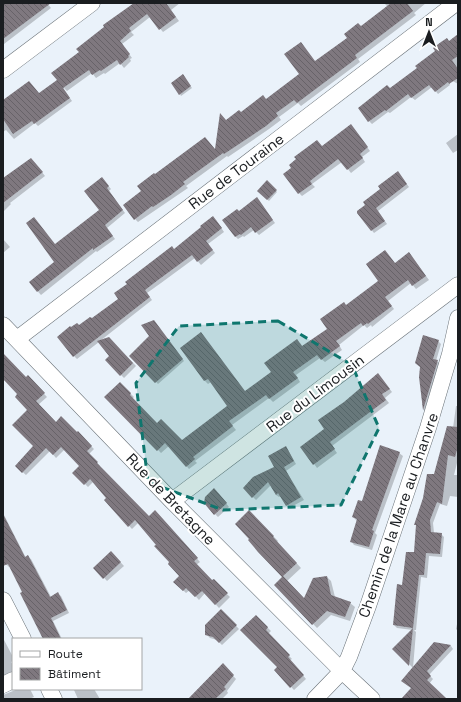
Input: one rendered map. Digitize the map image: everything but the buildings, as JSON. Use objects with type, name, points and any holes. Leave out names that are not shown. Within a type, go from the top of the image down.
[{"type":"street","points":[[3,70],[92,3]]},
{"type":"street","name":"Rue de Touraine","points":[[17,339],[456,3]]},
{"type":"street","name":"Rue du Limousin","points":[[172,501],[458,285]]},
{"type":"street","name":"Chemin de la Mare au Chanvre","points":[[315,699],[342,671],[349,657],[368,606],[428,428],[450,354],[458,318]]},
{"type":"street","name":"Rue de Bretagne","points":[[3,324],[172,501],[342,671],[372,699]]},
{"type":"street","points":[[3,600],[22,638]]},
{"type":"street","points":[[3,685],[12,680]]},
{"type":"street","points":[[50,690],[54,699]]},
{"type":"highlighted area","points":[[278,321],[352,365],[379,428],[341,505],[223,510],[148,482],[136,383],[179,326]]}]
